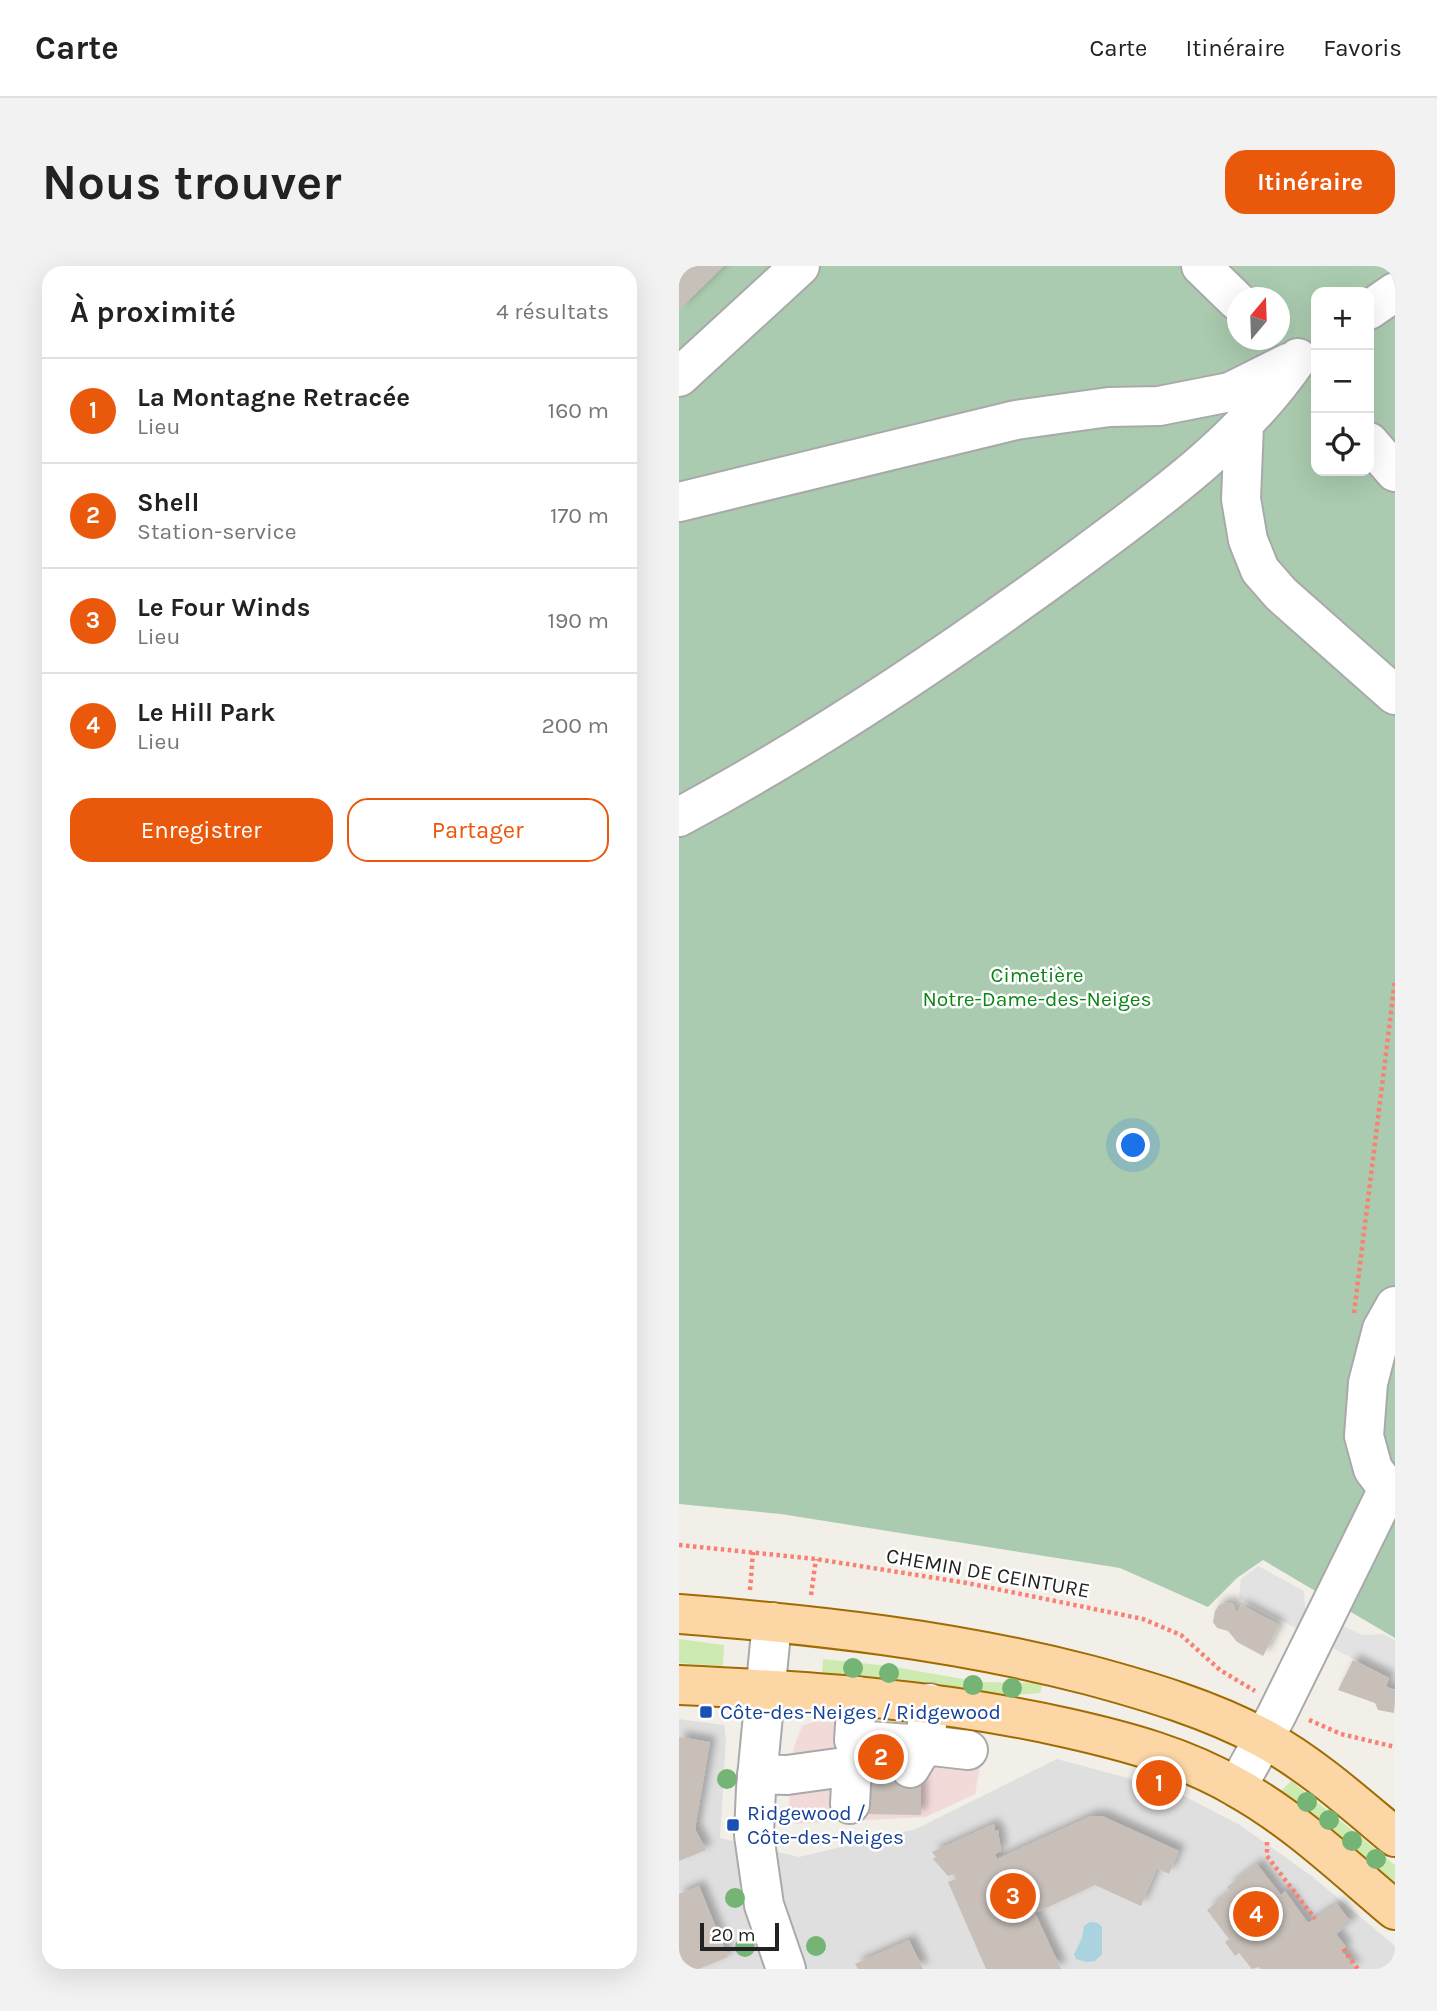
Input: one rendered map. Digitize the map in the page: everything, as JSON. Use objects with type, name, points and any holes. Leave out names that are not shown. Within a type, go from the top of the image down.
[{"type":"main road","points":[[679,1614],[760,1608],[1039,1662],[1156,1695],[1200,1710],[1264,1739],[1328,1782],[1395,1837]]},
{"type":"main road","points":[[679,1685],[930,1703],[1022,1718],[1102,1736],[1171,1757],[1237,1787],[1305,1835],[1395,1910]]},
{"type":"street","points":[[679,377],[800,266]]},
{"type":"street","points":[[1201,266],[1227,291]]},
{"type":"street","points":[[1374,307],[1395,292]]},
{"type":"street","points":[[679,817],[755,776],[849,718],[1017,604],[1151,505],[1244,425],[1302,356]]},
{"type":"street","points":[[679,502],[1016,420],[1109,407],[1159,406],[1230,392],[1302,356]]},
{"type":"street","points":[[1244,425],[1241,499],[1248,540],[1260,570],[1281,594],[1395,695]]},
{"type":"street","points":[[1374,448],[1395,472]]},
{"type":"street","points":[[1237,1787],[1391,1490],[1373,1469],[1364,1436],[1368,1382],[1382,1329],[1395,1306]]},
{"type":"street","points":[[760,1608],[766,1690],[754,1835],[760,1886],[768,1921],[786,1969]]},
{"type":"street","points":[[850,1804],[857,1696]]},
{"type":"street","points":[[914,1766],[930,1703]]},
{"type":"street","points":[[757,1774],[787,1775],[853,1753],[914,1766],[968,1750]]},
{"type":"path","points":[[1353,1319],[1395,980]]},
{"type":"path","name":"CHEMIN DE CEINTURE","points":[[679,1545],[816,1559],[967,1583],[1107,1610],[1157,1623],[1181,1634],[1220,1671],[1262,1695]]},
{"type":"path","points":[[753,1552],[760,1608]]},
{"type":"path","points":[[810,1599],[816,1559]]},
{"type":"path","points":[[1299,1715],[1342,1734],[1395,1747]]},
{"type":"path","points":[[1269,1838],[1267,1856],[1315,1919]]},
{"type":"path","points":[[1343,1949],[1358,1969]]},
{"type":"shaded area","points":[[1258,1566],[1304,1591],[1305,1608],[1362,1635],[1383,1634],[1395,1640],[1395,1689],[1386,1687],[1389,1678],[1239,1598],[1241,1579]]},
{"type":"shaded area","points":[[679,1719],[724,1725],[726,1739],[720,1838],[799,1857],[916,1829],[1057,1759],[1143,1782],[1186,1797],[1240,1825],[1313,1877],[1395,1946],[1395,1969],[679,1969]]},
{"type":"shaded area","points":[[815,1721],[873,1724],[985,1739],[975,1794],[926,1817],[795,1824],[795,1816],[788,1816],[794,1747],[802,1726]]},
{"type":"green space","name":"Cimetière Notre-Dame-des-Neiges","points":[[679,266],[1395,266],[1395,1638],[1263,1560],[1237,1578],[1208,1607],[1120,1568],[781,1514],[679,1504]]},
{"type":"green space","points":[[679,1639],[724,1645],[723,1666],[679,1663]]},
{"type":"green space","points":[[823,1659],[889,1666],[980,1682],[1043,1683],[1040,1693],[1006,1696],[908,1680],[822,1674]]},
{"type":"green space","points":[[1291,1781],[1395,1865],[1395,1886],[1281,1791]]},
{"type":"water","points":[[1090,1922],[1098,1923],[1102,1927],[1102,1954],[1095,1961],[1086,1962],[1076,1959],[1074,1954],[1082,1938],[1084,1926]]},
{"type":"building","points":[[679,266],[724,266],[679,310]]},
{"type":"building","points":[[1233,1604],[1237,1614],[1241,1605],[1279,1625],[1263,1656],[1237,1642],[1228,1631],[1217,1628],[1213,1622],[1215,1611],[1219,1605]]},
{"type":"building","points":[[1353,1660],[1389,1678],[1386,1687],[1395,1690],[1394,1713],[1378,1710],[1375,1703],[1338,1690]]},
{"type":"building","points":[[679,1737],[710,1742],[695,1829],[706,1850],[679,1861]]},
{"type":"building","points":[[865,1781],[921,1781],[921,1815],[864,1814]]},
{"type":"building","points":[[1091,1816],[1102,1816],[1179,1851],[1169,1874],[1157,1868],[1141,1906],[1095,1885],[1035,1913],[1061,1969],[986,1969],[948,1882],[956,1879],[954,1874],[948,1876],[933,1859],[936,1857],[932,1852],[994,1824],[995,1831],[998,1830],[1001,1851],[995,1854],[997,1859]]},
{"type":"building","points":[[1257,1864],[1281,1895],[1285,1891],[1308,1923],[1337,1904],[1351,1922],[1336,1934],[1346,1947],[1342,1951],[1356,1969],[1252,1969],[1239,1953],[1235,1956],[1225,1942],[1229,1939],[1207,1910],[1231,1891],[1227,1887]]},
{"type":"building","points":[[699,1886],[728,1957],[699,1969],[679,1969],[679,1894]]},
{"type":"building","points":[[909,1940],[923,1969],[858,1969],[855,1964]]},
{"type":"place","name":"Côte-des-Neiges / Ridgewood","points":[[706,1712]]},
{"type":"place","name":"Shell","points":[[881,1757]]},
{"type":"place","name":"La Montagne Retracée","points":[[1159,1783]]},
{"type":"place","name":"Ridgewood / Côte-des-Neiges","points":[[733,1825]]},
{"type":"place","name":"Le Four Winds","points":[[1013,1896]]},
{"type":"place","name":"Le Hill Park","points":[[1256,1914]]}]
